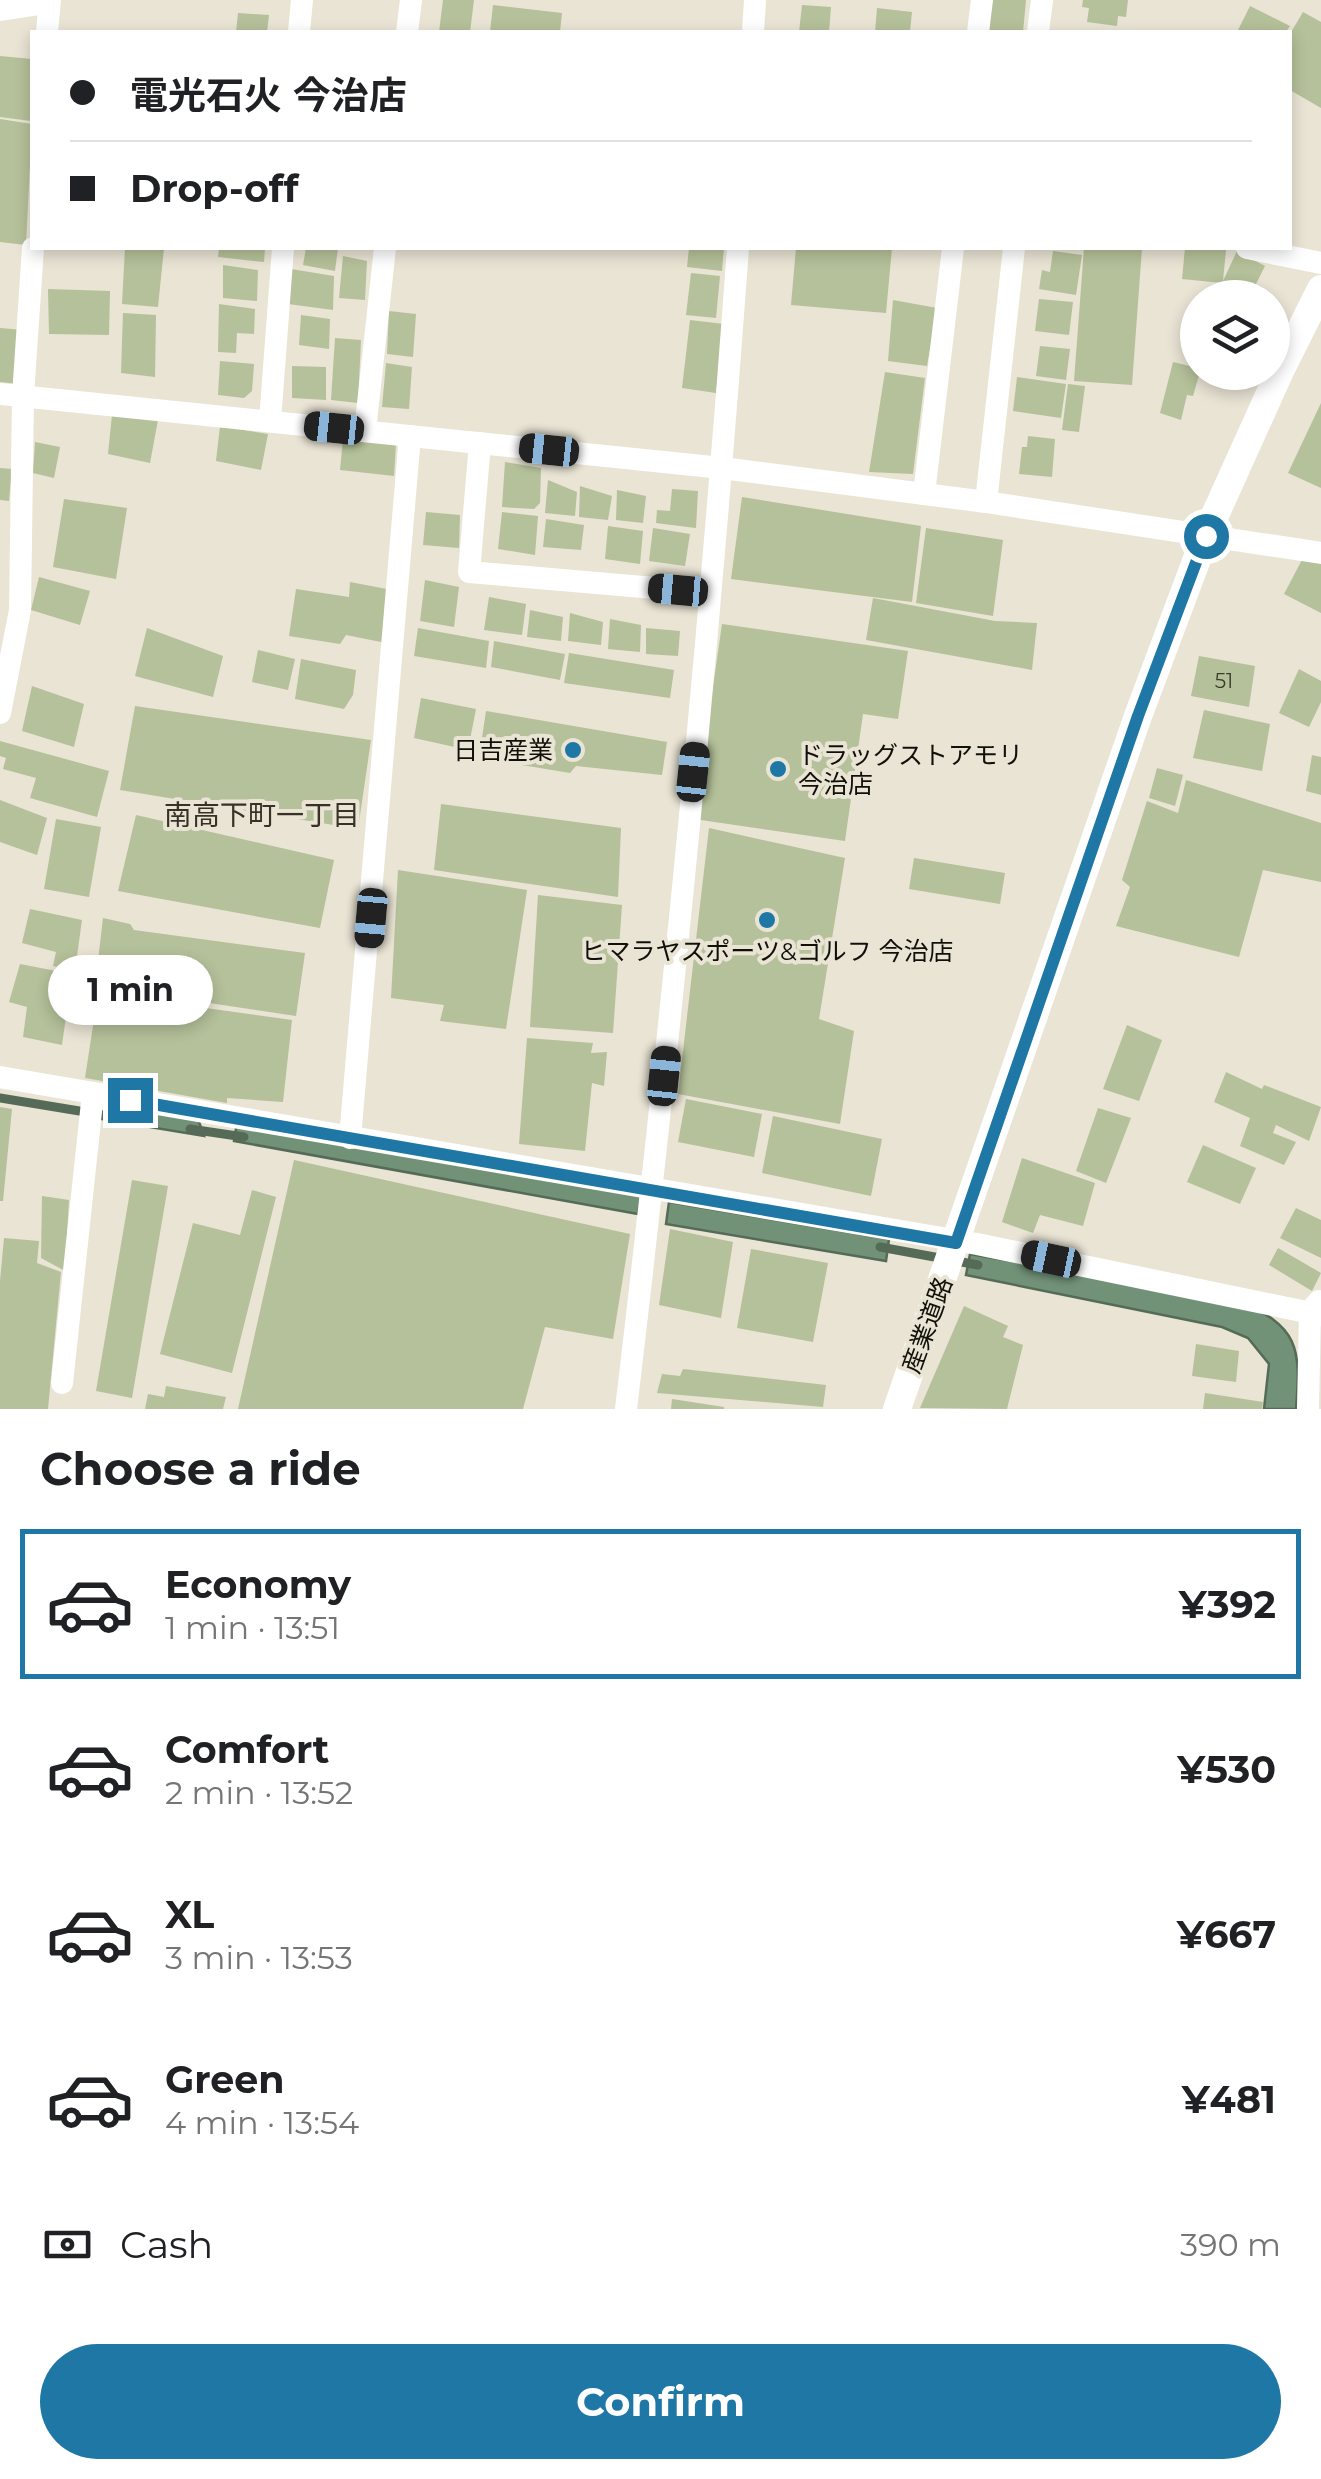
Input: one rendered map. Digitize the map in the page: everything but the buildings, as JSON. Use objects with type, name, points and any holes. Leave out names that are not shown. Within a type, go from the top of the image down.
[{"type":"street","points":[[0,7],[48,0],[47,30]]},
{"type":"street","points":[[299,30],[302,0]]},
{"type":"street","points":[[407,30],[411,0]]},
{"type":"street","points":[[753,30],[755,0]]},
{"type":"street","points":[[978,30],[982,0]]},
{"type":"street","points":[[1038,30],[1042,0]]},
{"type":"street","points":[[0,710],[20,610],[11,395],[33,250]]},
{"type":"street","points":[[270,421],[283,250]]},
{"type":"street","points":[[365,431],[385,250]]},
{"type":"street","points":[[626,1409],[653,1190],[722,468],[738,250]]},
{"type":"street","points":[[924,494],[953,250]]},
{"type":"street","points":[[986,502],[1014,250]]},
{"type":"street","points":[[1257,250],[1321,263]]},
{"type":"street","name":"産業道路","points":[[897,1409],[1138,716],[1206,536],[1321,289]]},
{"type":"street","points":[[11,395],[722,468],[986,502],[1321,553]]},
{"type":"street","points":[[350,1138],[410,436]]},
{"type":"street","points":[[480,443],[469,572],[678,590]]},
{"type":"street","points":[[0,1078],[977,1244],[1317,1308],[1309,1408]]},
{"type":"street","points":[[62,1384],[93,1093]]},
{"type":"shaded area","points":[[117,1103],[197,1116],[204,1136],[101,1119]]},
{"type":"shaded area","points":[[237,1122],[641,1195],[638,1214],[234,1141]]},
{"type":"shaded area","points":[[669,1202],[889,1239],[886,1261],[666,1224]]},
{"type":"shaded area","points":[[970,1254],[1237,1301],[1258,1310],[1273,1319],[1292,1341],[1298,1370],[1296,1409],[1264,1409],[1269,1364],[1248,1338],[1222,1327],[966,1275]]},
{"type":"waterway","points":[[0,1098],[116,1117]]},
{"type":"waterway","points":[[190,1129],[244,1137]]},
{"type":"waterway","points":[[880,1247],[978,1265]]},
{"type":"place","name":"日吉産業","points":[[573,750]]},
{"type":"place","name":"ドラッグストアモリ 今治店","points":[[778,769]]},
{"type":"place","name":"ヒマラヤスポーツ&ゴルフ 今治店","points":[[767,920]]},
{"type":"district","name":"南高下町一丁目","points":[[262,815]]},
{"type":"route","points":[[130,1100],[956,1243],[1138,716],[1206,536]]}]
